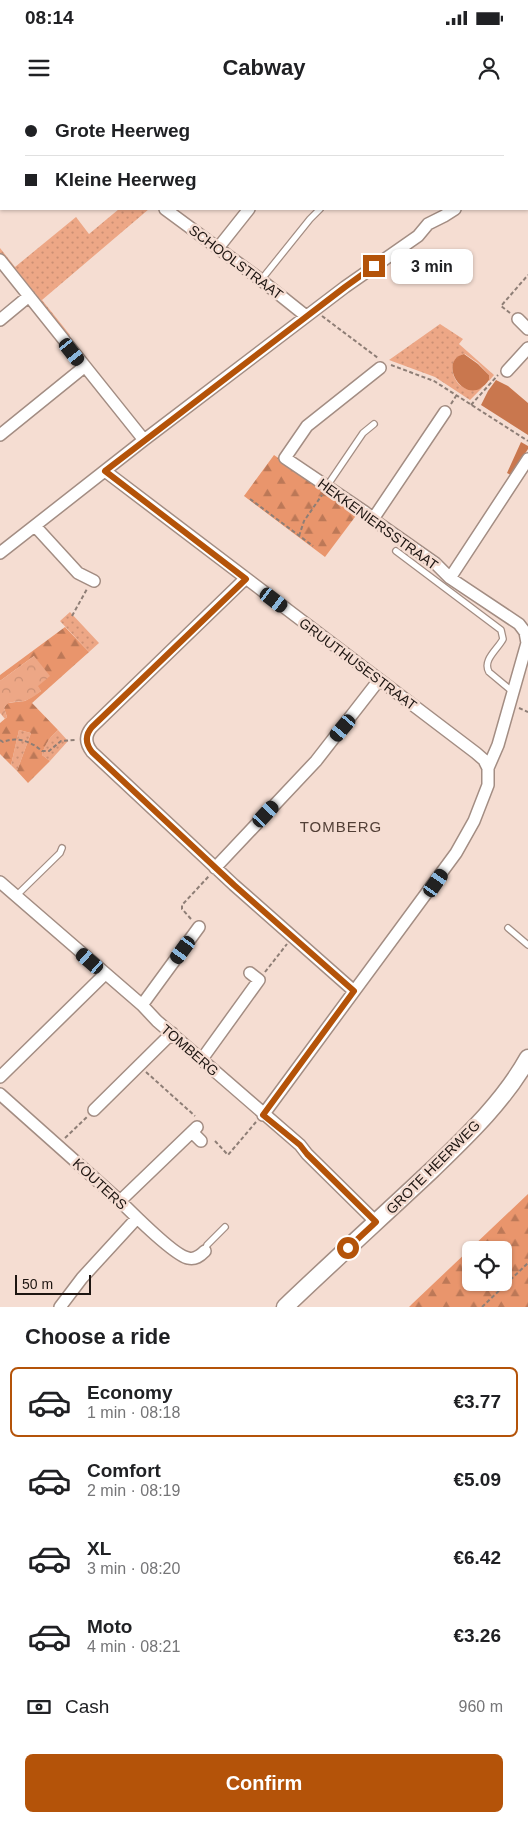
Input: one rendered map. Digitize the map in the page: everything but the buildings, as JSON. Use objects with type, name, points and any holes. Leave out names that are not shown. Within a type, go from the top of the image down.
[{"type":"street","name":"SCHOOLSTRAAT","points":[[166,210],[310,313]]},
{"type":"street","points":[[218,248],[248,210]]},
{"type":"street","points":[[0,553],[310,313],[418,236],[428,224],[453,210]]},
{"type":"street","points":[[0,260],[144,440]]},
{"type":"street","points":[[0,320],[29,296]]},
{"type":"street","points":[[518,320],[528,329]]},
{"type":"street","points":[[507,371],[528,348]]},
{"type":"street","name":"HEKKENIERSSTRAAT","points":[[263,1115],[456,853],[474,821],[482,802],[488,785],[488,768],[498,746],[513,692],[525,665],[527,636],[519,624],[450,578],[420,551],[285,458],[307,426],[381,363]]},
{"type":"street","points":[[0,435],[84,367]]},
{"type":"street","points":[[373,519],[445,412]]},
{"type":"street","points":[[450,578],[528,459]]},
{"type":"street","name":"GRUUTHUSESTRAAT","points":[[105,471],[476,753],[484,760],[488,768]]},
{"type":"street","points":[[35,526],[78,572],[92,580]]},
{"type":"street","points":[[246,579],[92,727],[86,739],[92,752],[215,868],[354,991]]},
{"type":"street","points":[[215,868],[316,761],[379,680]]},
{"type":"street","name":"TOMBERG","points":[[0,882],[142,1005],[157,1021],[263,1115],[300,1145],[376,1222]]},
{"type":"street","points":[[142,1005],[198,927]]},
{"type":"street","points":[[0,1077],[105,974]]},
{"type":"street","points":[[202,1059],[255,976]]},
{"type":"street","points":[[109,1113],[97,1107],[172,1033]]},
{"type":"street","name":"GROTE HEERWEG","points":[[285,1307],[476,1126],[503,1094],[528,1058]]},
{"type":"street","name":"KOUTERS","points":[[0,1094],[183,1257],[195,1258],[205,1251]]},
{"type":"street","points":[[120,1201],[195,1129],[201,1141]]},
{"type":"street","points":[[60,1307],[82,1278],[137,1218]]},
{"type":"lane","points":[[262,280],[319,210]]},
{"type":"lane","points":[[327,486],[363,433],[374,424]]},
{"type":"lane","points":[[396,552],[501,630],[503,635],[502,641],[488,662],[487,668],[489,672],[513,692]]},
{"type":"lane","points":[[16,896],[60,853],[62,848]]},
{"type":"lane","points":[[508,928],[528,945]]},
{"type":"lane","points":[[205,1251],[207,1245],[225,1227]]},
{"type":"path","points":[[518,320],[501,306],[528,276]]},
{"type":"path","points":[[310,313],[381,363],[434,381],[528,441]]},
{"type":"path","points":[[471,404],[500,372],[507,371]]},
{"type":"path","points":[[298,536],[304,521],[312,512],[327,486]]},
{"type":"path","points":[[250,498],[313,546]]},
{"type":"path","points":[[72,616],[92,580]]},
{"type":"path","points":[[0,740],[3,742],[21,740],[34,744],[42,752],[49,751],[58,743],[67,740]]},
{"type":"path","points":[[198,927],[182,907],[215,868]]},
{"type":"path","points":[[255,976],[293,936]]},
{"type":"path","points":[[139,1066],[202,1122],[195,1129]]},
{"type":"path","points":[[58,1146],[97,1107]]},
{"type":"path","points":[[215,1141],[228,1155],[263,1115]]},
{"type":"path","points":[[482,1307],[528,1263]]},
{"type":"green space","points":[[118,210],[148,210],[42,300],[70,335],[67,338],[0,255],[0,248],[15,267],[76,217],[89,234]]},
{"type":"green space","points":[[440,324],[463,339],[459,344],[494,375],[489,381],[489,375],[478,363],[465,354],[458,357],[454,363],[453,370],[454,377],[458,383],[465,388],[483,387],[470,400],[435,377],[389,360]]},
{"type":"green space","points":[[274,455],[358,513],[325,557],[244,496]]},
{"type":"green space","points":[[70,612],[99,643],[89,652],[60,621]]},
{"type":"green space","points":[[65,627],[89,652],[32,703],[58,730],[48,741],[42,755],[50,761],[28,783],[17,771],[31,733],[19,730],[11,765],[0,754],[0,723],[7,717],[4,708],[7,703],[25,701],[41,691],[37,686],[34,656],[0,681],[0,675]]},
{"type":"green space","points":[[34,656],[50,676],[38,686],[41,691],[34,696],[24,701],[12,702],[6,705],[4,708],[7,717],[5,719],[0,713],[0,681]]},
{"type":"green space","points":[[19,730],[31,733],[17,771],[11,765]]},
{"type":"green space","points":[[58,730],[68,741],[50,761],[42,755],[48,741]]},
{"type":"green space","points":[[528,1194],[528,1307],[409,1307],[462,1257],[462,1291],[512,1291],[512,1241],[479,1241]]},
{"type":"shaded area","points":[[464,354],[489,375],[489,380],[480,388],[472,390],[464,388],[457,382],[453,374],[456,358]]},
{"type":"shaded area","points":[[496,380],[508,386],[528,403],[528,435],[481,405]]},
{"type":"shaded area","points":[[521,442],[528,446],[528,449],[511,475],[507,473]]},
{"type":"district","name":"TOMBERG","points":[[341,826]]},
{"type":"route","points":[[348,1248],[376,1222],[300,1145],[263,1115],[354,991],[200,854],[92,752],[86,739],[92,727],[246,579],[105,471],[374,266]]}]
